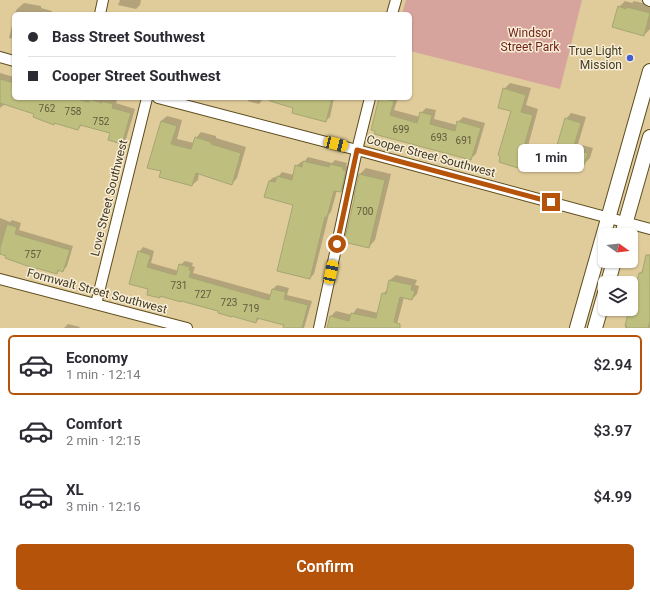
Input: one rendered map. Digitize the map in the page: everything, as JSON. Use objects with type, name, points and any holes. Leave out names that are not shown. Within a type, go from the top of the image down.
[{"type":"main road","points":[[577,328],[650,71]]},
{"type":"main road","points":[[624,228],[650,137]]},
{"type":"main road","points":[[595,328],[598,316]]},
{"type":"street","points":[[100,12],[103,0]]},
{"type":"street","points":[[393,12],[396,0]]},
{"type":"street","points":[[0,57],[12,60]]},
{"type":"street","name":"Love Street Southwest","points":[[96,304],[147,100]]},
{"type":"street","name":"Cooper Street Southwest","points":[[166,100],[608,218],[623,228]]},
{"type":"street","points":[[319,328],[357,150],[370,100]]},
{"type":"street","name":"Cooper Street Southwest","points":[[638,229],[650,229]]},
{"type":"street","name":"Formwalt Street Southwest","points":[[1,282],[96,304],[187,328]]},
{"type":"green space","name":"Windsor Street Park","points":[[406,0],[582,0],[560,89],[412,52],[412,12],[403,12]]},
{"type":"building","points":[[618,6],[626,9],[627,7],[650,13],[644,36],[612,27]]},
{"type":"building","points":[[0,79],[12,82],[12,100],[82,100],[89,102],[89,100],[92,100],[102,103],[102,101],[113,104],[112,108],[131,113],[122,144],[108,140],[110,133],[80,125],[78,130],[54,123],[54,125],[33,117],[34,114],[0,103]]},
{"type":"building","points":[[503,88],[526,95],[521,112],[533,115],[518,168],[499,162],[500,157],[498,155],[511,111],[498,108]]},
{"type":"building","points":[[332,100],[326,122],[292,113],[293,108],[270,101]]},
{"type":"building","points":[[378,100],[394,101],[390,115],[417,123],[420,112],[432,115],[430,124],[455,131],[457,121],[481,128],[471,160],[374,134],[375,131],[371,130]]},
{"type":"building","points":[[565,118],[581,123],[573,149],[588,153],[584,165],[561,158],[559,169],[547,166],[551,151],[555,152]]},
{"type":"building","points":[[161,121],[177,126],[171,144],[191,149],[195,137],[211,142],[211,144],[241,153],[232,185],[196,173],[192,186],[159,177],[161,171],[147,168]]},
{"type":"building","points":[[303,161],[329,167],[330,164],[343,167],[343,170],[346,170],[341,192],[334,191],[327,217],[325,217],[310,279],[277,271],[293,205],[264,197],[269,181],[275,182],[277,176],[292,180],[295,165],[302,167]]},
{"type":"building","points":[[359,174],[385,180],[369,248],[344,242]]},
{"type":"building","points":[[7,224],[17,227],[15,234],[70,250],[63,272],[58,270],[57,274],[36,269],[5,258],[6,256],[0,254],[0,248]]},
{"type":"building","points":[[138,251],[151,255],[147,267],[176,275],[179,264],[190,267],[189,270],[191,271],[189,277],[269,300],[272,289],[286,292],[284,299],[308,305],[302,328],[283,328],[284,325],[257,318],[256,323],[181,301],[160,296],[160,298],[147,295],[148,289],[129,284]]},
{"type":"building","points":[[646,255],[650,255],[650,321],[648,328],[626,328],[627,326],[625,326],[627,316],[638,316],[638,277],[639,273],[642,273]]},
{"type":"building","points":[[389,280],[412,285],[411,290],[415,291],[412,300],[400,297],[394,322],[400,324],[400,328],[327,328],[330,316],[349,321],[351,313],[376,318],[382,293],[386,294]]},
{"type":"place","name":"True Light Mission","points":[[630,58]]},
{"type":"route","points":[[337,244],[357,150],[551,202]]}]
